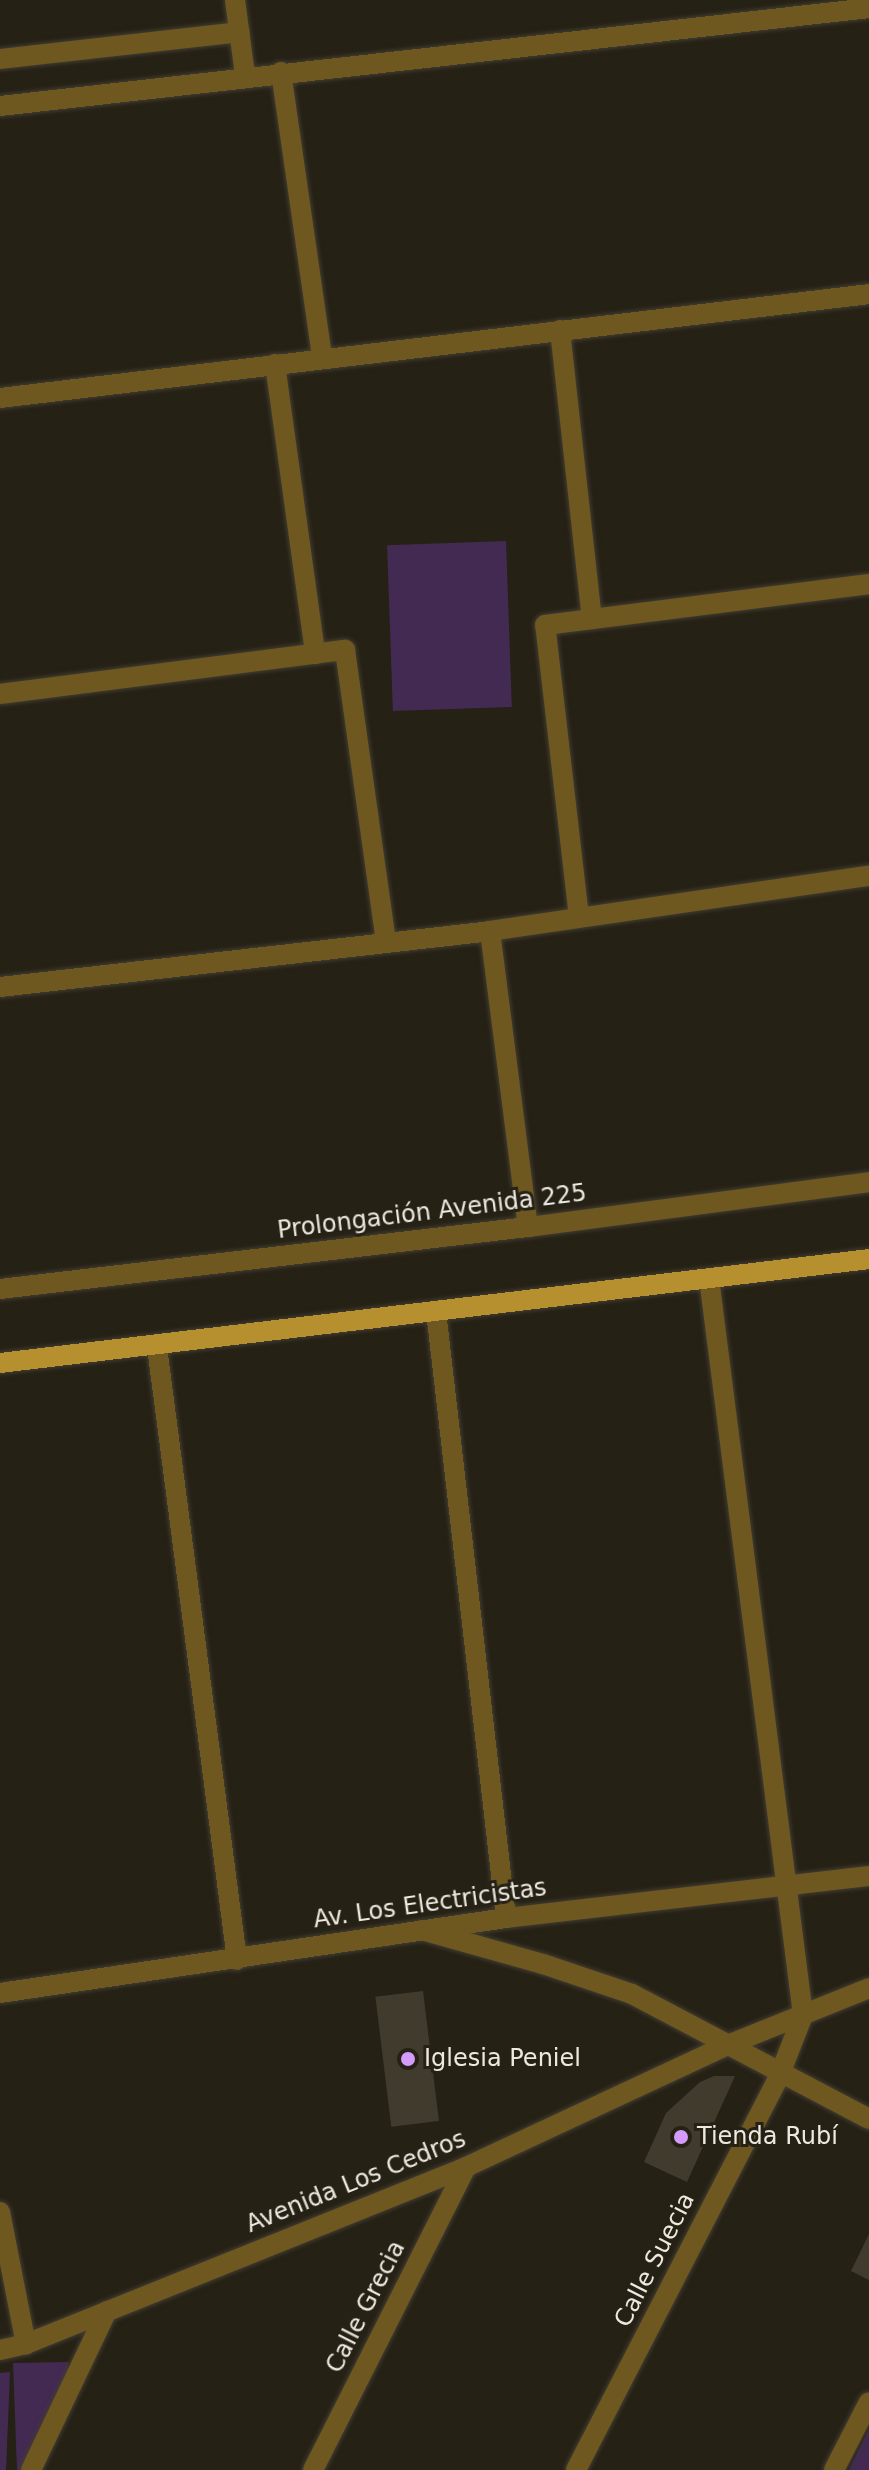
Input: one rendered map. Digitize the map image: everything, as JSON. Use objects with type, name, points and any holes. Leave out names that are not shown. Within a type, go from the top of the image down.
[{"type":"main road","points":[[0,1363],[157,1347],[869,1259]]},
{"type":"street","points":[[235,0],[245,75]]},
{"type":"street","points":[[0,106],[245,75],[869,8]]},
{"type":"street","points":[[0,59],[239,32]]},
{"type":"street","points":[[281,72],[322,358]]},
{"type":"street","points":[[0,398],[869,294]]},
{"type":"street","points":[[560,330],[592,619]]},
{"type":"street","points":[[275,364],[315,654]]},
{"type":"street","points":[[579,917],[545,625],[869,584]]},
{"type":"street","points":[[0,694],[345,650],[386,942]]},
{"type":"street","points":[[0,987],[490,931],[869,876]]},
{"type":"street","points":[[490,931],[528,1227]]},
{"type":"street","name":"Prolongación Avenida 225","points":[[0,1289],[528,1227],[869,1182]]},
{"type":"street","points":[[709,1278],[803,2015]]},
{"type":"street","points":[[436,1311],[506,1918]]},
{"type":"street","points":[[157,1347],[237,1960]]},
{"type":"street","name":"Av. Los Electricistas","points":[[0,1993],[506,1918],[869,1876]]},
{"type":"street","points":[[422,1930],[543,1964],[632,1994],[725,2046],[869,2119]]},
{"type":"street","name":"Avenida Los Cedros","points":[[0,2350],[26,2344],[466,2167],[725,2046],[869,1988]]},
{"type":"street","name":"Calle Suecia","points":[[576,2470],[780,2074],[803,2015]]},
{"type":"street","name":"Calle Grecia","points":[[313,2470],[466,2167]]},
{"type":"street","points":[[0,2212],[26,2344]]},
{"type":"street","points":[[31,2470],[107,2311]]},
{"type":"street","points":[[834,2470],[869,2402]]},
{"type":"shaded area","points":[[506,541],[512,707],[393,711],[387,545]]},
{"type":"shaded area","points":[[68,2362],[69,2381],[25,2470],[17,2470],[13,2363]]},
{"type":"shaded area","points":[[10,2372],[6,2470],[0,2470],[0,2373]]},
{"type":"shaded area","points":[[869,2429],[869,2470],[849,2470]]},
{"type":"building","name":"Iglesia Peniel","points":[[423,1991],[439,2121],[391,2127],[375,1997]]},
{"type":"building","name":"Tienda Rubí","points":[[714,2076],[735,2076],[687,2182],[644,2162],[666,2113],[700,2082]]},
{"type":"building","points":[[869,2234],[869,2280],[851,2271]]},
{"type":"place","name":"Iglesia Peniel","points":[[408,2059]]},
{"type":"place","name":"Tienda Rubí","points":[[681,2137]]}]
